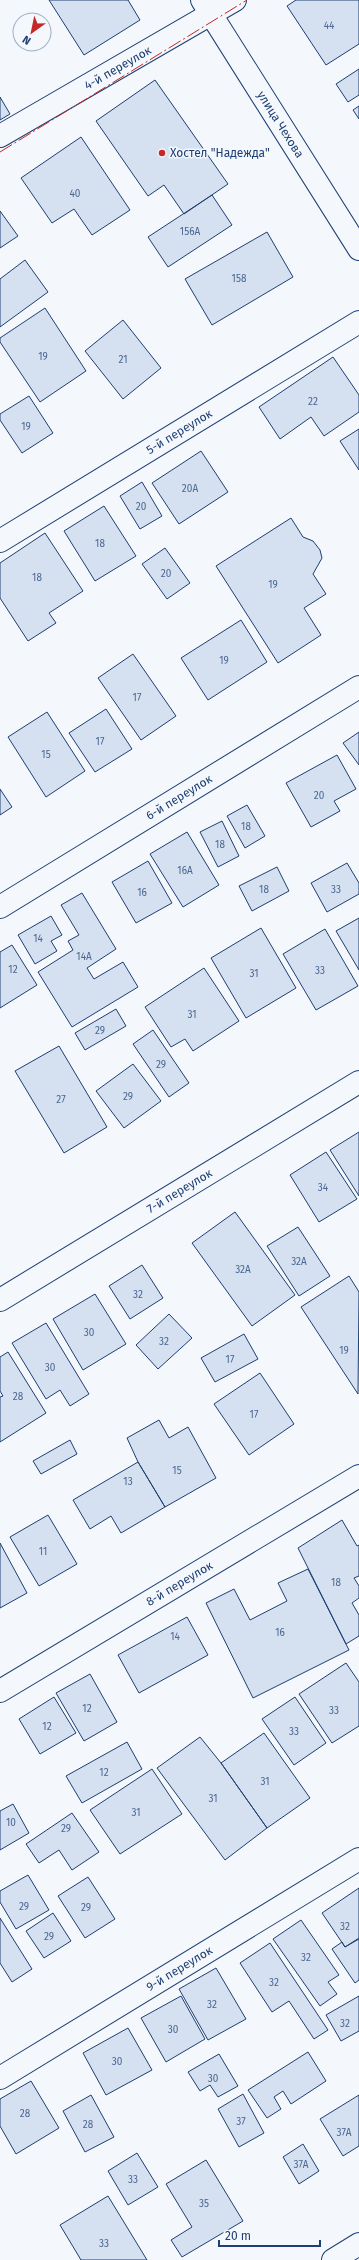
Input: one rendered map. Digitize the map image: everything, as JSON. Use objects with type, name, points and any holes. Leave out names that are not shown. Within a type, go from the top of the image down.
[{"type":"street","name":"4-й переулок","points":[[0,136],[207,7],[235,0]]},
{"type":"street","name":"улица Чехова","points":[[207,7],[359,249]]},
{"type":"street","name":"5-й переулок","points":[[0,541],[359,322]]},
{"type":"street","name":"6-й переулок","points":[[0,907],[359,687]]},
{"type":"street","name":"7-й переулок","points":[[0,1300],[359,1082]]},
{"type":"street","name":"8-й переулок","points":[[0,1691],[359,1476]]},
{"type":"street","name":"9-й переулок","points":[[0,2078],[359,1859]]},
{"type":"street","points":[[333,2260],[359,2244]]},
{"type":"building","points":[[49,0],[128,0],[140,20],[84,55]]},
{"type":"building","points":[[296,0],[359,0],[359,44],[326,65],[287,6]]},
{"type":"building","points":[[359,69],[359,95],[348,102],[336,84]]},
{"type":"building","name":"Хостел \"Надежда\"","points":[[155,80],[228,184],[184,214],[164,185],[148,196],[96,121]]},
{"type":"building","points":[[0,97],[10,114],[0,120]]},
{"type":"building","points":[[359,106],[359,119],[353,110]]},
{"type":"building","points":[[81,137],[130,210],[92,235],[74,209],[52,223],[21,178]]},
{"type":"building","points":[[212,195],[232,225],[168,267],[148,237]]},
{"type":"building","points":[[0,211],[18,236],[0,248]]},
{"type":"building","points":[[267,232],[293,277],[212,325],[185,279]]},
{"type":"building","points":[[25,260],[48,292],[0,327],[0,279]]},
{"type":"building","points":[[45,308],[86,371],[40,402],[0,342],[0,338]]},
{"type":"building","points":[[123,320],[161,368],[123,399],[85,351]]},
{"type":"building","points":[[333,357],[359,395],[359,412],[324,436],[311,417],[280,439],[259,407]]},
{"type":"building","points":[[29,396],[53,433],[22,453],[0,420],[0,414]]},
{"type":"building","points":[[359,429],[359,470],[340,441]]},
{"type":"building","points":[[201,451],[228,492],[179,524],[152,483]]},
{"type":"building","points":[[142,482],[162,516],[140,529],[120,496]]},
{"type":"building","points":[[104,506],[136,556],[95,581],[64,531]]},
{"type":"building","points":[[291,518],[303,537],[313,541],[320,550],[322,558],[313,574],[326,594],[304,608],[321,635],[278,663],[216,566]]},
{"type":"building","points":[[45,533],[83,591],[49,613],[56,623],[28,641],[0,598],[0,563]]},
{"type":"building","points":[[165,548],[190,583],[167,599],[142,564]]},
{"type":"building","points":[[241,620],[267,662],[208,700],[181,658]]},
{"type":"building","points":[[133,654],[176,716],[141,740],[98,678]]},
{"type":"building","points":[[106,709],[132,749],[95,772],[69,733]]},
{"type":"building","points":[[47,712],[85,771],[46,797],[8,737]]},
{"type":"building","points":[[359,732],[359,765],[343,743]]},
{"type":"building","points":[[337,755],[356,789],[334,801],[340,811],[311,827],[286,783]]},
{"type":"building","points":[[0,789],[12,807],[0,815]]},
{"type":"building","points":[[247,805],[265,836],[245,848],[227,816]]},
{"type":"building","points":[[222,821],[239,856],[218,867],[200,832]]},
{"type":"building","points":[[187,832],[219,885],[183,907],[150,854]]},
{"type":"building","points":[[148,861],[172,903],[136,923],[112,882]]},
{"type":"building","points":[[347,863],[359,883],[359,894],[327,912],[311,883]]},
{"type":"building","points":[[277,867],[289,891],[252,911],[239,886]]},
{"type":"building","points":[[82,893],[116,949],[87,968],[94,979],[123,962],[138,987],[72,1027],[38,972],[73,950],[68,941],[79,935],[61,905]]},
{"type":"building","points":[[51,916],[62,935],[51,941],[57,951],[35,964],[18,935]]},
{"type":"building","points":[[359,918],[359,970],[336,931]]},
{"type":"building","points":[[261,928],[296,988],[246,1018],[211,958]]},
{"type":"building","points":[[325,929],[358,986],[316,1010],[283,954]]},
{"type":"building","points":[[12,945],[37,985],[0,1008],[0,952]]},
{"type":"building","points":[[204,968],[239,1021],[193,1051],[185,1039],[171,1047],[145,1007]]},
{"type":"building","points":[[116,1009],[126,1026],[85,1050],[75,1033]]},
{"type":"building","points":[[153,1030],[189,1083],[169,1097],[133,1044]]},
{"type":"building","points":[[59,1046],[107,1127],[64,1153],[15,1071]]},
{"type":"building","points":[[133,1064],[161,1101],[124,1128],[96,1091]]},
{"type":"building","points":[[359,1132],[359,1196],[330,1150]]},
{"type":"building","points":[[326,1152],[357,1199],[319,1222],[290,1175]]},
{"type":"building","points":[[235,1212],[295,1295],[252,1326],[192,1243]]},
{"type":"building","points":[[298,1227],[330,1276],[299,1296],[267,1246]]},
{"type":"building","points":[[142,1265],[163,1298],[130,1319],[109,1286]]},
{"type":"building","points":[[349,1276],[359,1292],[358,1394],[301,1307]]},
{"type":"building","points":[[95,1294],[126,1344],[83,1370],[53,1319]]},
{"type":"building","points":[[169,1314],[192,1338],[158,1369],[136,1345]]},
{"type":"building","points":[[46,1323],[89,1394],[70,1406],[60,1390],[46,1399],[12,1343]]},
{"type":"building","points":[[244,1334],[258,1359],[215,1382],[201,1358]]},
{"type":"building","points":[[8,1352],[46,1413],[0,1442],[0,1397],[3,1396],[0,1391],[0,1357]]},
{"type":"building","points":[[260,1373],[294,1424],[249,1455],[214,1404]]},
{"type":"building","points":[[159,1420],[169,1438],[188,1427],[216,1478],[165,1507],[138,1462],[127,1438]]},
{"type":"building","points":[[70,1440],[77,1454],[41,1474],[33,1461]]},
{"type":"building","points":[[138,1462],[165,1507],[121,1533],[111,1516],[90,1529],[73,1500]]},
{"type":"building","points":[[48,1515],[77,1564],[39,1586],[10,1537]]},
{"type":"building","points":[[342,1520],[357,1546],[359,1545],[359,1576],[354,1578],[359,1586],[359,1598],[352,1603],[359,1615],[359,1636],[346,1644],[298,1548]]},
{"type":"building","points":[[0,1543],[27,1593],[0,1608]]},
{"type":"building","points":[[308,1569],[349,1650],[253,1698],[206,1603],[234,1589],[250,1620],[287,1601],[278,1583]]},
{"type":"building","points":[[187,1617],[208,1655],[139,1693],[118,1655]]},
{"type":"building","points":[[346,1663],[359,1682],[359,1726],[332,1743],[299,1694]]},
{"type":"building","points":[[90,1674],[117,1722],[84,1741],[56,1693]]},
{"type":"building","points":[[54,1697],[76,1733],[40,1754],[19,1719]]},
{"type":"building","points":[[295,1697],[326,1743],[294,1765],[262,1719]]},
{"type":"building","points":[[264,1733],[310,1798],[267,1828],[221,1763]]},
{"type":"building","points":[[200,1737],[221,1763],[267,1828],[225,1860],[157,1768]]},
{"type":"building","points":[[127,1742],[142,1769],[82,1803],[66,1776]]},
{"type":"building","points":[[152,1769],[182,1814],[120,1854],[90,1810]]},
{"type":"building","points":[[13,1804],[29,1833],[0,1850],[0,1811]]},
{"type":"building","points":[[72,1813],[99,1852],[72,1870],[59,1850],[39,1863],[26,1844]]},
{"type":"building","points":[[28,1875],[49,1910],[16,1929],[0,1902],[0,1891]]},
{"type":"building","points":[[88,1877],[115,1919],[85,1938],[58,1896]]},
{"type":"building","points":[[359,1888],[359,1938],[345,1947],[322,1913]]},
{"type":"building","points":[[53,1913],[71,1941],[44,1958],[26,1931]]},
{"type":"building","points":[[0,1918],[32,1969],[12,1982],[0,1963]]},
{"type":"building","points":[[301,1920],[339,1975],[328,1982],[337,1994],[320,2006],[273,1939]]},
{"type":"building","points":[[359,1939],[359,1980],[355,1983],[332,1949],[342,1942],[345,1947]]},
{"type":"building","points":[[270,1943],[328,2030],[314,2039],[289,2001],[272,2012],[240,1963]]},
{"type":"building","points":[[216,1968],[246,2019],[208,2040],[179,1989]]},
{"type":"building","points":[[181,1996],[205,2039],[166,2062],[141,2018]]},
{"type":"building","points":[[359,1996],[359,2031],[341,2041],[326,2015]]},
{"type":"building","points":[[128,2028],[152,2070],[106,2095],[83,2053]]},
{"type":"building","points":[[308,2052],[326,2081],[291,2104],[283,2091],[274,2097],[281,2109],[267,2118],[248,2090]]},
{"type":"building","points":[[219,2054],[238,2086],[218,2097],[210,2085],[200,2091],[188,2072]]},
{"type":"building","points":[[31,2081],[59,2128],[16,2154],[0,2126],[0,2099]]},
{"type":"building","points":[[243,2094],[264,2133],[239,2147],[218,2109]]},
{"type":"building","points":[[91,2095],[114,2137],[85,2152],[63,2111]]},
{"type":"building","points":[[359,2095],[359,2146],[343,2156],[320,2119]]},
{"type":"building","points":[[303,2144],[319,2171],[299,2184],[283,2157]]},
{"type":"building","points":[[137,2153],[158,2187],[128,2205],[108,2171]]},
{"type":"building","points":[[206,2160],[243,2221],[182,2257],[171,2240],[192,2227],[166,2184]]},
{"type":"building","points":[[108,2196],[147,2260],[81,2260],[60,2225]]},
{"type":"power","points":[[0,152],[247,0]]},
{"type":"place","name":"Хостел \"Надежда\"","points":[[162,153]]}]
